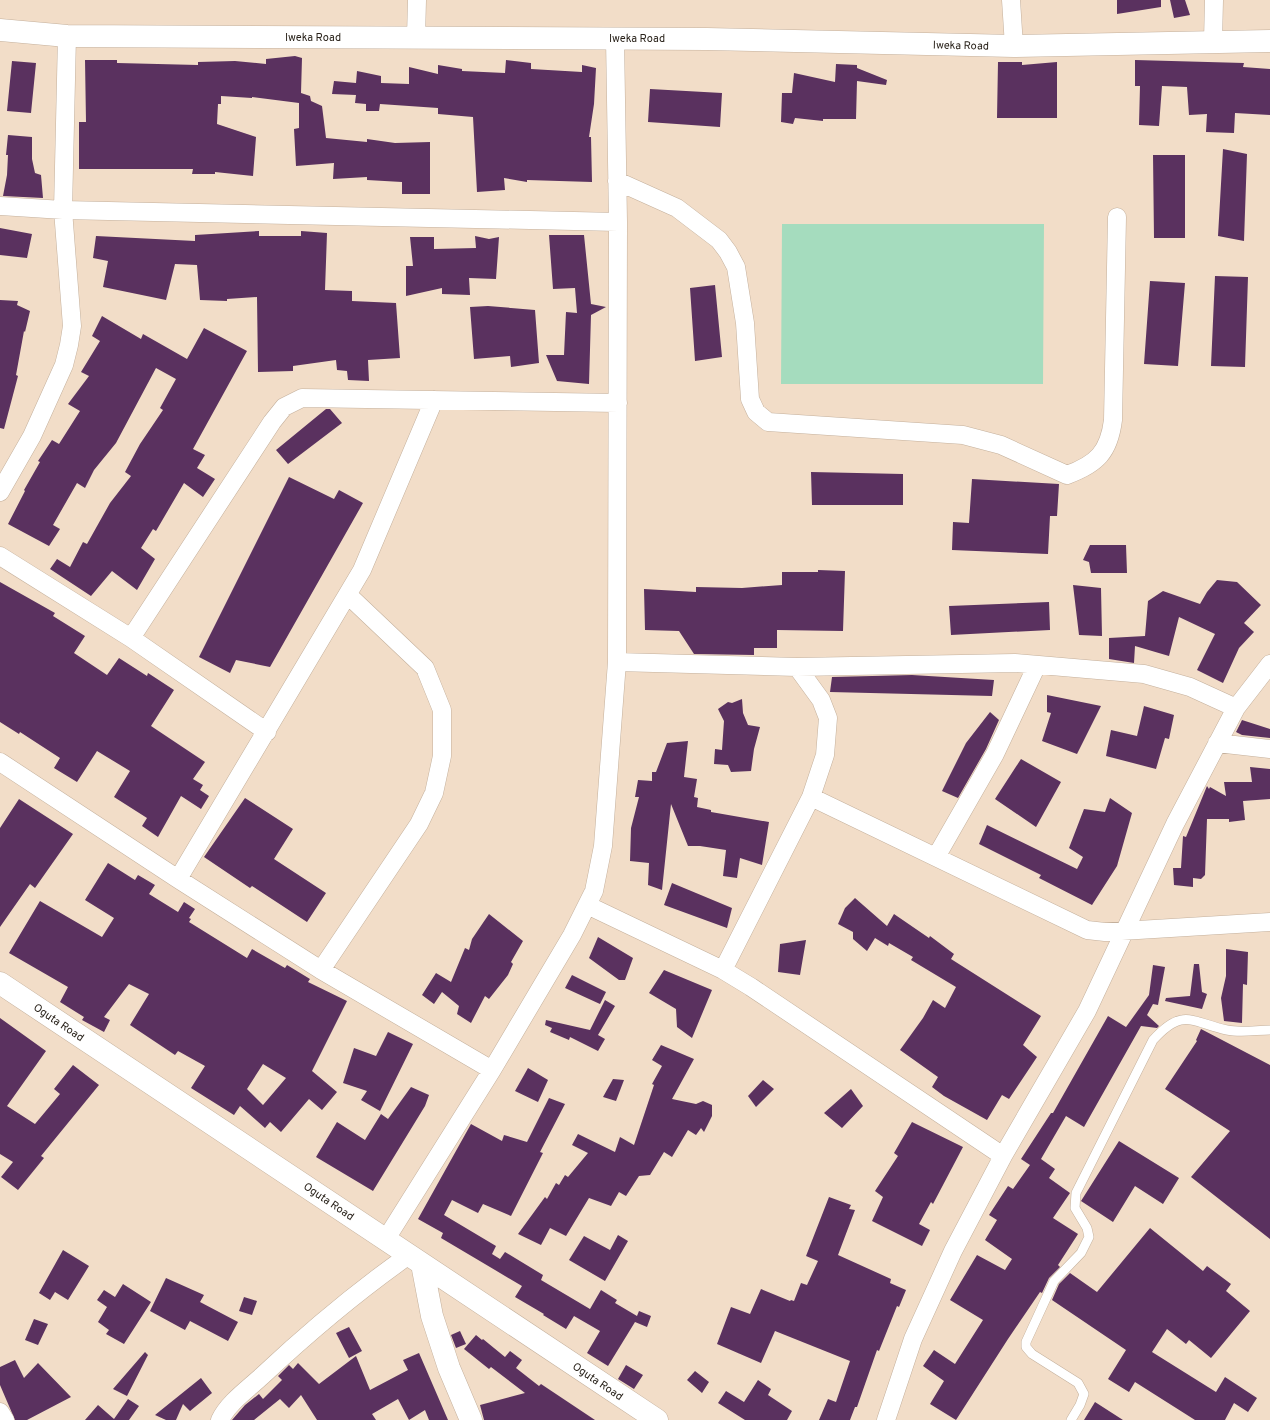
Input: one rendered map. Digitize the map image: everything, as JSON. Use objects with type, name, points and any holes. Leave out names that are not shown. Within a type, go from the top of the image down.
[{"type":"main road","name":"Iweka Road","points":[[2,30],[67,36],[615,38],[1014,46],[1270,41]]},
{"type":"main road","name":"Oguta Road","points":[[0,983],[657,1420]]},
{"type":"main road","points":[[416,1260],[449,1368],[471,1420]]},
{"type":"street","points":[[416,37],[417,0]]},
{"type":"street","points":[[1011,0],[1014,46]]},
{"type":"street","points":[[1212,41],[1214,0]]},
{"type":"street","points":[[0,492],[32,436],[64,364],[72,326],[63,210],[67,36]]},
{"type":"street","points":[[386,1239],[492,1070],[572,935],[594,891],[603,846],[617,662],[618,222],[615,38]]},
{"type":"street","points":[[617,181],[677,208],[719,240],[728,252],[736,267],[745,323],[750,399],[756,412],[768,422],[963,435],[1001,445],[1067,475],[1088,467],[1102,452],[1111,438],[1113,420],[1117,217]]},
{"type":"street","points":[[0,206],[63,210],[618,222]]},
{"type":"street","points":[[131,638],[272,422],[284,407],[302,398],[618,403]]},
{"type":"street","points":[[178,879],[267,732],[362,570],[434,400]]},
{"type":"street","points":[[0,556],[131,638],[267,732]]},
{"type":"street","points":[[321,970],[419,824],[434,793],[442,756],[442,710],[425,668],[348,595]]},
{"type":"street","points":[[617,662],[797,667],[1015,663],[1144,674],[1190,687],[1236,708]]},
{"type":"street","points":[[886,1420],[913,1339],[953,1251],[1003,1156],[1087,1011],[1174,824],[1217,743],[1236,708],[1270,664]]},
{"type":"street","points":[[936,857],[995,754],[1037,665]]},
{"type":"street","points":[[723,970],[810,797],[824,755],[828,718],[822,700],[797,667]]},
{"type":"street","points":[[1217,743],[1270,749]]},
{"type":"street","points":[[0,762],[178,879],[321,970],[492,1070]]},
{"type":"street","points":[[810,797],[1087,930],[1105,932],[1270,922]]},
{"type":"street","points":[[587,905],[723,970],[757,991],[1003,1156]]},
{"type":"street","points":[[220,1420],[232,1404],[316,1326],[365,1286],[416,1260]]},
{"type":"street","points":[[0,1412],[5,1420]]},
{"type":"lane","points":[[1071,1420],[1080,1405],[1084,1394],[1078,1383],[1032,1354],[1026,1347],[1026,1342],[1054,1281],[1081,1253],[1089,1237],[1087,1228],[1074,1208],[1076,1193],[1150,1047],[1161,1032],[1171,1023],[1178,1020],[1196,1019],[1228,1030],[1270,1030]]},
{"type":"green space","points":[[782,224],[1044,224],[1043,384],[781,384]]},
{"type":"building","points":[[1117,0],[1161,0],[1161,7],[1117,14]]},
{"type":"building","points":[[1170,0],[1185,0],[1190,15],[1174,18]]},
{"type":"building","points":[[295,56],[302,58],[301,93],[310,96],[311,101],[322,106],[326,138],[367,142],[367,139],[395,143],[430,142],[430,194],[402,194],[402,182],[367,180],[367,177],[333,179],[334,163],[296,166],[294,129],[299,128],[299,103],[252,97],[221,96],[221,104],[218,104],[217,124],[256,137],[253,176],[215,172],[215,174],[192,174],[193,169],[79,169],[79,122],[86,122],[85,60],[117,60],[117,63],[198,65],[198,62],[235,61],[266,64],[266,59]]},
{"type":"building","points":[[506,60],[531,63],[531,69],[582,72],[582,65],[596,68],[594,104],[589,137],[591,137],[592,182],[527,180],[527,182],[504,178],[505,190],[477,192],[473,117],[438,114],[438,108],[380,104],[379,111],[366,111],[366,104],[355,103],[356,95],[332,94],[334,81],[356,83],[357,71],[381,76],[381,83],[409,84],[409,67],[438,74],[438,65],[462,69],[462,71],[505,73]]},
{"type":"building","points":[[1135,60],[1244,63],[1243,67],[1270,69],[1270,115],[1235,113],[1234,133],[1206,132],[1207,114],[1189,115],[1187,87],[1162,86],[1159,126],[1139,125],[1140,86],[1135,86]]},
{"type":"building","points":[[12,61],[36,63],[31,113],[7,111]]},
{"type":"building","points":[[998,62],[1022,62],[1022,65],[1057,62],[1057,118],[997,118]]},
{"type":"building","points":[[836,64],[857,65],[857,68],[887,80],[886,85],[857,81],[856,119],[823,119],[823,121],[795,118],[793,124],[781,122],[782,93],[792,93],[794,73],[835,82]]},
{"type":"building","points":[[650,89],[722,93],[720,127],[648,122]]},
{"type":"building","points":[[8,135],[32,137],[32,159],[35,173],[41,175],[43,198],[3,196],[7,175],[8,155],[6,155]]},
{"type":"building","points":[[1223,149],[1247,154],[1244,241],[1218,236]]},
{"type":"building","points":[[1153,155],[1185,155],[1185,238],[1154,238]]},
{"type":"building","points":[[0,228],[32,234],[27,258],[0,255]]},
{"type":"building","points":[[259,231],[259,236],[301,236],[301,231],[327,233],[325,290],[352,291],[352,301],[396,303],[400,358],[368,360],[369,381],[348,380],[347,371],[337,370],[336,360],[293,366],[293,371],[258,372],[257,297],[227,299],[227,301],[200,300],[197,265],[175,264],[166,300],[103,287],[108,261],[93,258],[96,236],[195,241],[195,235]]},
{"type":"building","points":[[549,235],[584,235],[591,304],[606,307],[591,315],[589,384],[557,381],[546,355],[564,355],[566,312],[577,313],[575,288],[553,289]]},
{"type":"building","points":[[475,236],[489,239],[499,237],[496,279],[469,278],[470,295],[442,294],[442,288],[406,296],[406,266],[413,266],[410,237],[434,237],[434,249],[476,248]]},
{"type":"building","points":[[1215,276],[1248,277],[1245,367],[1211,366]]},
{"type":"building","points":[[1150,281],[1185,283],[1178,366],[1144,364]]},
{"type":"building","points":[[715,285],[722,357],[695,361],[690,288]]},
{"type":"building","points":[[0,300],[18,301],[17,305],[30,311],[25,332],[24,331],[16,375],[18,376],[4,429],[0,428]]},
{"type":"building","points":[[488,306],[535,310],[539,363],[511,367],[510,356],[474,359],[470,307]]},
{"type":"building","points":[[102,316],[141,339],[143,334],[187,359],[204,328],[247,351],[193,449],[205,455],[197,468],[215,479],[203,497],[184,483],[156,531],[153,529],[141,548],[155,559],[137,590],[112,571],[91,596],[50,569],[57,559],[70,567],[83,542],[87,544],[110,503],[131,476],[125,472],[140,444],[163,410],[160,408],[176,379],[156,368],[116,443],[94,470],[85,488],[77,483],[53,525],[60,529],[49,546],[8,524],[25,491],[24,490],[40,462],[38,461],[52,440],[59,444],[80,411],[68,404],[89,376],[81,372],[100,341],[92,336]]},
{"type":"building","points":[[326,409],[330,409],[342,423],[288,464],[276,450]]},
{"type":"building","points":[[811,472],[903,474],[903,505],[812,505]]},
{"type":"building","points":[[289,477],[334,499],[339,490],[363,503],[270,667],[236,660],[230,673],[199,657]]},
{"type":"building","points":[[972,479],[1059,484],[1057,516],[1050,516],[1048,554],[952,550],[953,522],[969,523]]},
{"type":"building","points":[[1090,545],[1126,545],[1127,573],[1091,573],[1089,562],[1083,560]]},
{"type":"building","points":[[818,570],[845,571],[843,631],[777,630],[777,648],[754,648],[754,655],[694,654],[679,631],[645,630],[644,589],[696,592],[696,587],[742,588],[782,585],[782,572],[818,572]]},
{"type":"building","points":[[1217,580],[1237,582],[1261,605],[1244,623],[1254,632],[1239,648],[1223,683],[1197,670],[1215,634],[1179,617],[1169,656],[1135,646],[1134,663],[1109,659],[1109,638],[1145,636],[1148,601],[1163,591],[1200,604],[1207,592]]},
{"type":"building","points":[[0,582],[55,613],[53,616],[85,636],[74,653],[107,675],[119,658],[147,676],[148,673],[174,690],[151,726],[205,762],[193,779],[203,785],[200,790],[209,796],[201,809],[181,796],[158,837],[142,826],[147,818],[114,797],[130,771],[97,751],[77,782],[54,768],[60,758],[20,732],[19,734],[0,722]]},
{"type":"building","points":[[1073,585],[1101,588],[1102,636],[1079,635]]},
{"type":"building","points":[[1049,602],[1050,630],[951,635],[949,606]]},
{"type":"building","points":[[912,675],[994,680],[992,696],[830,692],[832,677]]},
{"type":"building","points":[[1047,695],[1101,706],[1077,754],[1042,741],[1051,713],[1047,712]]},
{"type":"building","points":[[742,699],[743,713],[748,725],[760,727],[754,749],[751,771],[731,772],[728,765],[714,764],[715,749],[722,750],[724,721],[718,709],[728,702],[732,703]]},
{"type":"building","points":[[1144,706],[1174,715],[1169,739],[1165,738],[1156,769],[1106,756],[1111,730],[1137,736]]},
{"type":"building","points":[[990,712],[999,720],[986,749],[958,798],[942,791],[966,743]]},
{"type":"building","points":[[1242,720],[1270,729],[1270,738],[1242,735],[1236,732]]},
{"type":"building","points":[[688,741],[684,777],[697,779],[694,797],[698,798],[697,807],[711,810],[711,812],[769,822],[762,865],[740,858],[737,878],[723,876],[726,850],[700,846],[688,846],[671,804],[662,890],[648,885],[649,863],[630,861],[631,828],[639,797],[635,797],[638,780],[652,781],[652,772],[656,772],[667,743]]},
{"type":"building","points":[[1021,759],[1061,782],[1036,827],[995,799]]},
{"type":"building","points":[[1250,767],[1270,769],[1270,799],[1243,801],[1245,820],[1229,822],[1229,819],[1207,819],[1205,875],[1201,879],[1193,878],[1193,887],[1174,885],[1173,868],[1181,868],[1183,836],[1186,837],[1207,786],[1209,789],[1210,787],[1226,796],[1224,782],[1252,782]]},
{"type":"building","points":[[245,798],[293,829],[274,859],[326,893],[307,922],[252,886],[250,888],[204,857]]},
{"type":"building","points":[[1110,798],[1132,813],[1117,866],[1092,905],[1039,878],[1041,875],[979,844],[987,825],[1077,869],[1083,857],[1069,848],[1084,809],[1105,812]]},
{"type":"building","points":[[19,799],[73,834],[35,888],[30,884],[0,927],[0,828]]},
{"type":"building","points":[[108,863],[135,880],[138,875],[155,885],[149,894],[178,912],[184,902],[195,909],[189,918],[191,919],[189,922],[247,958],[252,949],[285,968],[287,965],[310,979],[308,982],[347,1001],[312,1071],[337,1092],[322,1110],[309,1099],[281,1132],[270,1122],[265,1128],[240,1106],[234,1115],[191,1088],[205,1066],[178,1051],[175,1055],[130,1025],[149,994],[129,984],[104,1017],[110,1020],[104,1032],[82,1020],[84,1017],[60,1002],[68,987],[9,953],[40,901],[102,937],[114,918],[85,900]],"holes":[[[263,1064],[286,1078],[263,1105],[247,1089]]]},
{"type":"building","points":[[672,883],[732,908],[727,928],[664,905]]},
{"type":"building","points":[[855,898],[887,926],[894,914],[929,938],[930,936],[954,954],[951,959],[1041,1016],[1023,1045],[1037,1057],[1009,1099],[1002,1095],[987,1120],[944,1096],[932,1087],[938,1077],[900,1050],[923,1018],[933,1000],[945,1008],[956,987],[911,960],[913,957],[889,943],[888,946],[875,938],[867,951],[853,939],[853,932],[838,924],[845,908]]},
{"type":"building","points":[[489,914],[523,941],[511,962],[513,964],[508,975],[489,999],[485,996],[471,1023],[457,1014],[459,1006],[442,992],[434,1004],[422,995],[436,973],[451,982],[465,948],[469,950],[472,939]]},
{"type":"building","points":[[598,937],[633,958],[625,980],[619,980],[589,958]]},
{"type":"building","points":[[806,940],[800,975],[778,972],[780,944]]},
{"type":"building","points":[[1226,949],[1248,952],[1247,985],[1243,984],[1242,1023],[1224,1021],[1221,998],[1226,976]]},
{"type":"building","points":[[1194,964],[1199,964],[1202,992],[1207,994],[1202,1009],[1165,1001],[1166,998],[1190,996]]},
{"type":"building","points":[[1153,965],[1165,967],[1158,1005],[1153,1004],[1147,1015],[1159,1026],[1157,1028],[1141,1026],[1084,1127],[1066,1116],[1041,1159],[1055,1169],[1049,1178],[1070,1193],[1053,1218],[1078,1234],[1058,1265],[1060,1267],[1049,1278],[1042,1293],[1040,1292],[1008,1339],[956,1420],[930,1404],[944,1381],[923,1366],[934,1350],[955,1364],[983,1320],[950,1300],[977,1255],[1005,1270],[1012,1259],[985,1240],[997,1220],[989,1215],[1008,1186],[1013,1189],[1030,1165],[1021,1159],[1051,1113],[1053,1113],[1108,1016],[1126,1027],[1149,995]]},
{"type":"building","points":[[664,970],[712,990],[692,1038],[677,1027],[676,1009],[649,993]]},
{"type":"building","points":[[572,975],[606,992],[600,1004],[565,988]]},
{"type":"building","points":[[605,1000],[615,1006],[598,1035],[605,1039],[598,1051],[570,1037],[569,1040],[550,1032],[552,1028],[545,1025],[546,1020],[590,1030]]},
{"type":"building","points":[[0,1018],[46,1051],[7,1106],[35,1124],[60,1094],[54,1089],[73,1065],[99,1085],[41,1156],[44,1158],[18,1190],[1,1177],[13,1162],[0,1154]]},
{"type":"building","points":[[1201,1029],[1270,1065],[1270,1239],[1191,1177],[1230,1131],[1165,1089],[1197,1041],[1196,1040]]},
{"type":"building","points":[[388,1032],[413,1044],[380,1111],[361,1100],[367,1091],[343,1083],[354,1048],[376,1056]]},
{"type":"building","points":[[661,1045],[694,1059],[672,1099],[696,1104],[703,1101],[712,1105],[712,1116],[704,1132],[701,1128],[696,1135],[688,1130],[672,1157],[664,1152],[650,1175],[639,1176],[626,1196],[619,1192],[611,1206],[589,1198],[566,1236],[550,1228],[541,1245],[518,1234],[545,1197],[547,1199],[556,1183],[559,1185],[565,1175],[568,1177],[588,1153],[572,1145],[578,1134],[615,1152],[620,1137],[634,1145],[654,1085],[652,1084],[662,1066],[652,1060]]},
{"type":"building","points":[[528,1068],[548,1080],[538,1102],[515,1091]]},
{"type":"building","points":[[613,1079],[624,1080],[616,1101],[603,1097]]},
{"type":"building","points":[[763,1080],[774,1089],[756,1107],[748,1096]]},
{"type":"building","points":[[411,1087],[429,1095],[425,1106],[373,1191],[316,1157],[337,1122],[365,1140],[381,1114],[388,1119]]},
{"type":"building","points":[[851,1089],[863,1106],[842,1128],[824,1113]]},
{"type":"building","points":[[549,1098],[565,1104],[540,1152],[543,1153],[511,1216],[483,1204],[478,1213],[452,1200],[444,1215],[496,1246],[492,1254],[500,1259],[505,1252],[543,1275],[541,1280],[590,1309],[601,1290],[617,1300],[615,1303],[637,1316],[639,1311],[651,1316],[647,1327],[635,1322],[608,1366],[587,1353],[600,1331],[574,1316],[566,1329],[543,1315],[544,1314],[515,1297],[522,1286],[441,1238],[443,1233],[418,1219],[471,1124],[502,1141],[504,1135],[527,1142]]},
{"type":"building","points":[[912,1122],[963,1147],[933,1204],[931,1202],[919,1224],[930,1230],[922,1246],[872,1221],[883,1197],[875,1191],[898,1156],[894,1153]]},
{"type":"building","points":[[1119,1141],[1179,1178],[1163,1204],[1135,1186],[1113,1222],[1081,1201]]},
{"type":"building","points":[[829,1197],[851,1205],[849,1209],[855,1210],[838,1255],[891,1279],[890,1283],[906,1290],[899,1307],[897,1306],[879,1351],[877,1350],[857,1407],[855,1407],[850,1420],[819,1420],[828,1399],[836,1402],[850,1361],[775,1331],[761,1363],[717,1344],[731,1307],[750,1314],[761,1289],[790,1301],[794,1301],[801,1283],[807,1285],[818,1261],[806,1256]]},
{"type":"building","points":[[1150,1228],[1203,1271],[1207,1266],[1231,1284],[1226,1291],[1250,1311],[1211,1358],[1189,1340],[1186,1344],[1167,1329],[1152,1352],[1216,1392],[1225,1377],[1257,1398],[1248,1412],[1234,1403],[1225,1420],[1195,1420],[1135,1382],[1129,1392],[1108,1379],[1126,1350],[1052,1300],[1059,1284],[1070,1273],[1097,1292]]},
{"type":"building","points":[[618,1235],[628,1241],[605,1281],[569,1260],[584,1236],[610,1250]]},
{"type":"building","points":[[63,1250],[89,1266],[68,1300],[55,1292],[50,1300],[39,1293]]},
{"type":"building","points":[[166,1278],[204,1295],[200,1302],[238,1322],[228,1341],[190,1321],[185,1330],[150,1311]]},
{"type":"building","points":[[123,1284],[151,1302],[124,1344],[106,1334],[109,1330],[98,1322],[107,1307],[97,1300],[104,1290],[115,1297]]},
{"type":"building","points":[[244,1297],[257,1301],[252,1315],[239,1311]]},
{"type":"building","points":[[34,1319],[48,1324],[38,1345],[25,1340]]},
{"type":"building","points":[[349,1327],[362,1351],[349,1358],[336,1333]]},
{"type":"building","points":[[460,1331],[466,1344],[456,1348],[451,1335]]},
{"type":"building","points":[[476,1335],[505,1357],[510,1351],[522,1360],[516,1368],[539,1386],[541,1384],[595,1420],[484,1420],[480,1405],[525,1393],[491,1367],[489,1369],[464,1349]]},
{"type":"building","points":[[145,1352],[148,1355],[127,1396],[113,1389]]},
{"type":"building","points":[[419,1353],[448,1420],[429,1420],[425,1410],[409,1420],[398,1399],[372,1414],[376,1420],[317,1420],[301,1395],[289,1408],[280,1399],[254,1420],[232,1420],[245,1405],[259,1394],[263,1399],[282,1380],[278,1376],[289,1365],[293,1369],[298,1363],[319,1384],[356,1356],[370,1390],[408,1370],[403,1360]]},
{"type":"building","points":[[15,1360],[24,1378],[38,1363],[71,1397],[27,1420],[15,1420],[0,1385],[0,1367]]},
{"type":"building","points":[[626,1365],[643,1375],[634,1389],[618,1379]]},
{"type":"building","points":[[695,1371],[709,1382],[702,1393],[687,1380]]},
{"type":"building","points":[[201,1378],[212,1393],[190,1411],[183,1404],[176,1420],[166,1420],[155,1415]]},
{"type":"building","points":[[758,1380],[771,1389],[768,1395],[792,1411],[787,1420],[745,1420],[718,1403],[726,1391],[744,1402]]},
{"type":"building","points":[[128,1399],[139,1406],[129,1420],[85,1420],[98,1405],[114,1419]]},
{"type":"building","points":[[1095,1402],[1123,1420],[1084,1420]]}]
